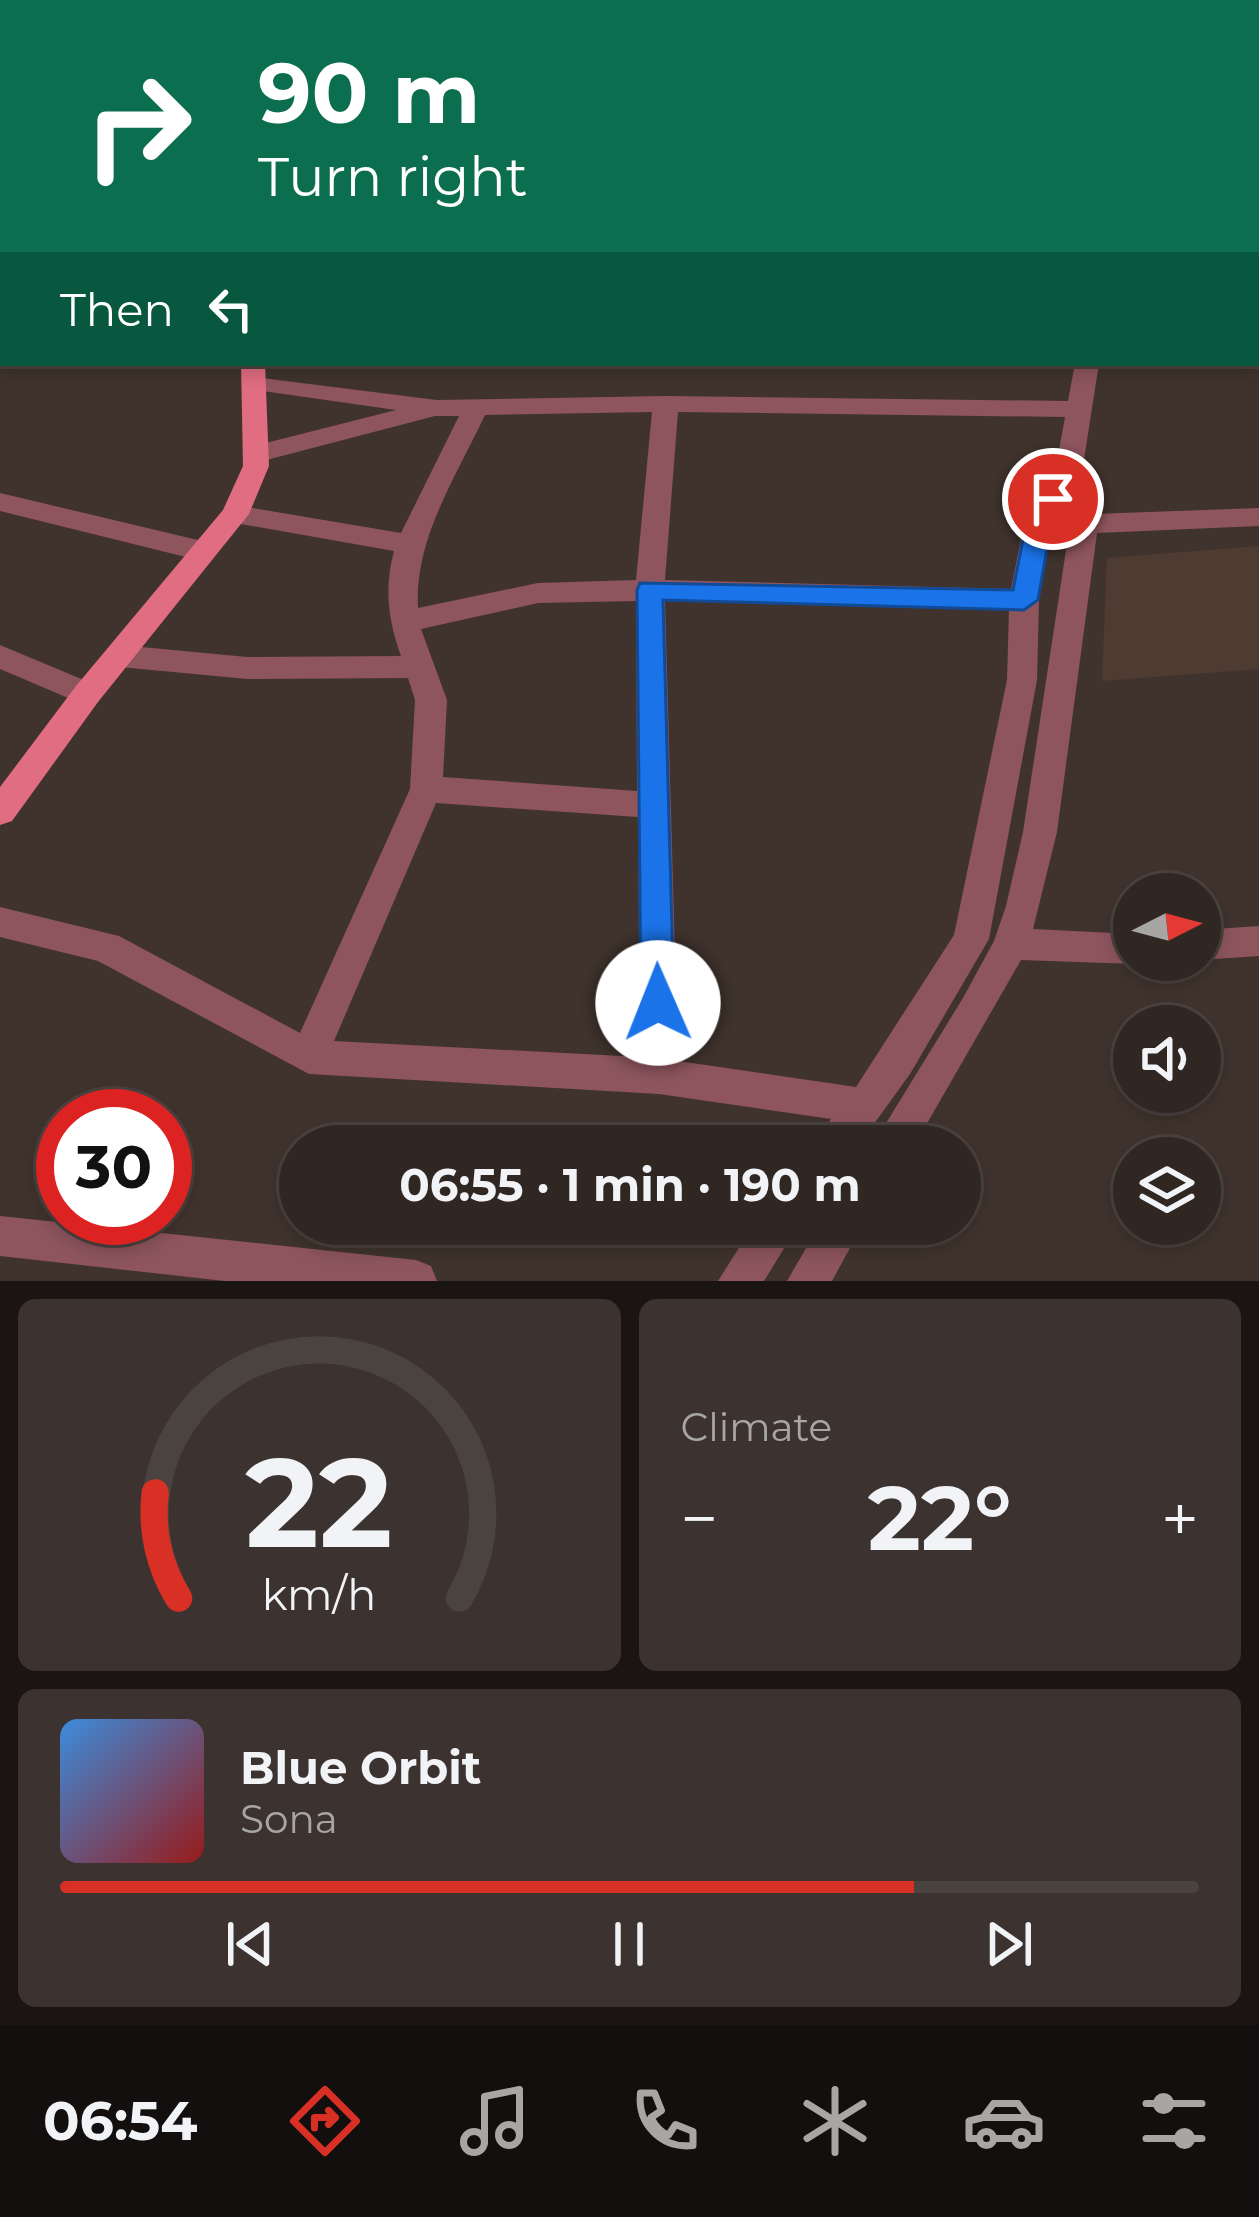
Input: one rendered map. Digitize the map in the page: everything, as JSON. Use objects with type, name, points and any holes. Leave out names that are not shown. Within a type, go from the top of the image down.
[{"type":"main road","points":[[0,812],[87,694],[235,514],[253,477],[255,372]]},
{"type":"street","points":[[335,391],[352,366]]},
{"type":"street","points":[[851,1125],[897,1062],[970,938],[1022,680],[1024,600],[1039,519],[1067,479],[1086,366]]},
{"type":"street","points":[[255,372],[437,408],[666,404],[1077,409]]},
{"type":"street","points":[[659,1076],[650,590],[666,404]]},
{"type":"street","points":[[309,1057],[426,789],[431,700],[404,622],[400,590],[410,544],[476,407]]},
{"type":"street","points":[[255,454],[437,408]]},
{"type":"street","points":[[904,1125],[1011,944],[1040,832],[1084,524],[1067,479]]},
{"type":"street","points":[[0,502],[202,551]]},
{"type":"street","points":[[235,514],[410,544]]},
{"type":"street","points":[[1084,524],[1259,517]]},
{"type":"street","points":[[404,622],[538,593],[650,590],[1024,600]]},
{"type":"street","points":[[0,656],[87,694]]},
{"type":"street","points":[[119,656],[247,668],[421,667]]},
{"type":"street","points":[[426,789],[654,805]]},
{"type":"street","points":[[0,922],[106,946],[309,1057],[659,1076],[865,1106]]},
{"type":"street","points":[[1221,944],[1259,941]]},
{"type":"street","points":[[1011,944],[1113,948]]},
{"type":"street","points":[[0,1236],[416,1281]]},
{"type":"street","points":[[739,1281],[764,1245]]},
{"type":"street","points":[[808,1281],[830,1245]]},
{"type":"shaded area","points":[[1259,546],[1259,669],[1102,681],[1107,558]]},
{"type":"route","points":[[658,1003],[650,590],[1024,600],[1039,519],[1053,499]]}]
